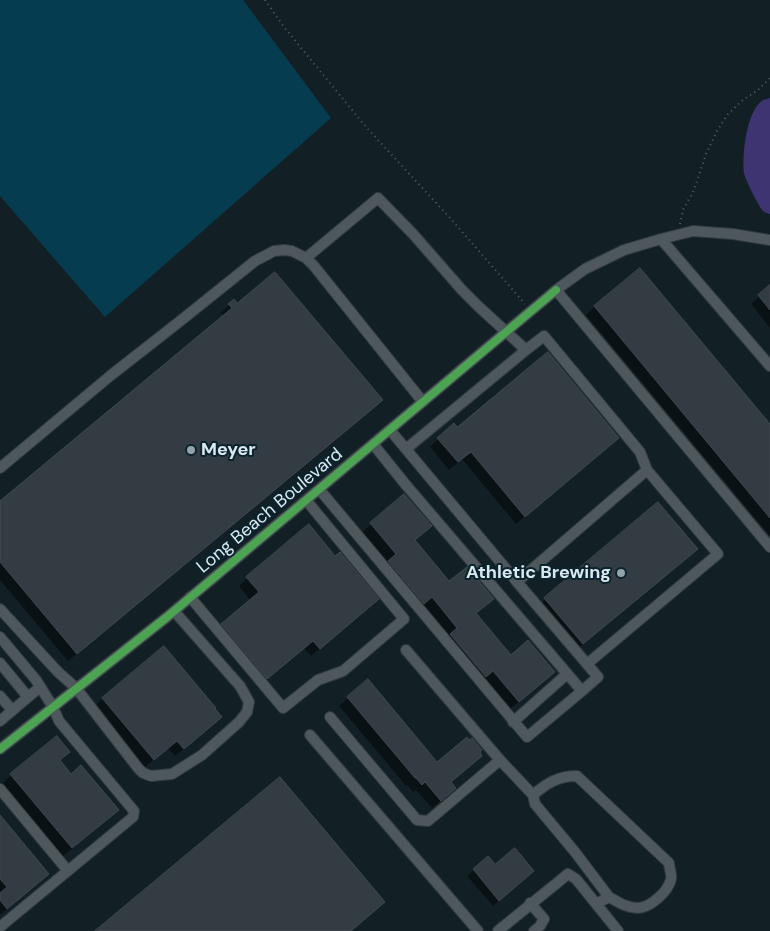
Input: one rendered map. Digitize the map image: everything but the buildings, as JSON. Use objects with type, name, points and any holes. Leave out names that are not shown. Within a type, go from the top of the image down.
[{"type":"street","points":[[306,258],[378,198],[413,234],[462,290],[526,350]]},
{"type":"street","name":"Long Beach Boulevard","points":[[0,750],[190,598],[556,290],[585,269],[624,250],[692,231],[753,236],[770,240]]},
{"type":"street","points":[[661,239],[770,366]]},
{"type":"street","points":[[0,468],[110,376],[255,261],[274,250],[292,251],[306,258],[314,266],[423,402]]},
{"type":"street","points":[[556,290],[770,548]]},
{"type":"street","points":[[406,449],[544,336],[640,452],[647,470],[718,554],[587,664]]},
{"type":"street","points":[[319,489],[527,737],[582,692],[598,677],[390,430]]},
{"type":"street","points":[[372,444],[582,692]]},
{"type":"street","points":[[517,582],[647,470]]},
{"type":"street","points":[[190,598],[283,708],[318,680],[343,671],[404,619],[306,500]]},
{"type":"street","points":[[0,609],[58,672],[76,688],[138,768],[143,773],[151,776],[172,774],[202,755],[248,712],[248,702],[240,686],[174,611]]},
{"type":"street","points":[[0,637],[36,680],[53,707],[59,721],[134,811],[133,817],[0,927]]},
{"type":"street","points":[[406,650],[500,760],[533,795],[535,804],[609,897],[624,905],[638,908],[654,903],[666,890],[671,878],[669,863],[577,776],[566,776],[545,784],[533,795]]},
{"type":"street","points":[[0,663],[28,697]]},
{"type":"street","points":[[513,722],[567,674]]},
{"type":"street","points":[[0,721],[40,687]]},
{"type":"street","points":[[0,696],[12,710]]},
{"type":"street","points":[[330,717],[417,820],[428,821],[500,760]]},
{"type":"street","points":[[310,735],[478,931]]},
{"type":"street","points":[[0,789],[68,871]]},
{"type":"street","points":[[498,931],[568,874],[576,879],[618,931]]},
{"type":"street","points":[[596,904],[609,897]]},
{"type":"street","points":[[529,904],[544,918],[540,926],[534,931]]},
{"type":"path","points":[[265,0],[284,27],[366,127],[451,219],[531,311]]},
{"type":"path","points":[[682,234],[679,226],[683,210],[694,190],[706,154],[717,131],[728,114],[770,78]]},
{"type":"shaded area","points":[[0,0],[243,0],[331,118],[105,317],[0,196]]},
{"type":"shaded area","points":[[770,98],[770,214],[763,211],[755,199],[744,173],[744,165],[746,134],[749,123],[757,106],[763,100]]},
{"type":"cycle path","points":[[0,749],[167,617],[556,290]]},
{"type":"place","name":"Meyer","points":[[191,450]]},
{"type":"place","name":"Athletic Brewing","points":[[621,573]]}]
